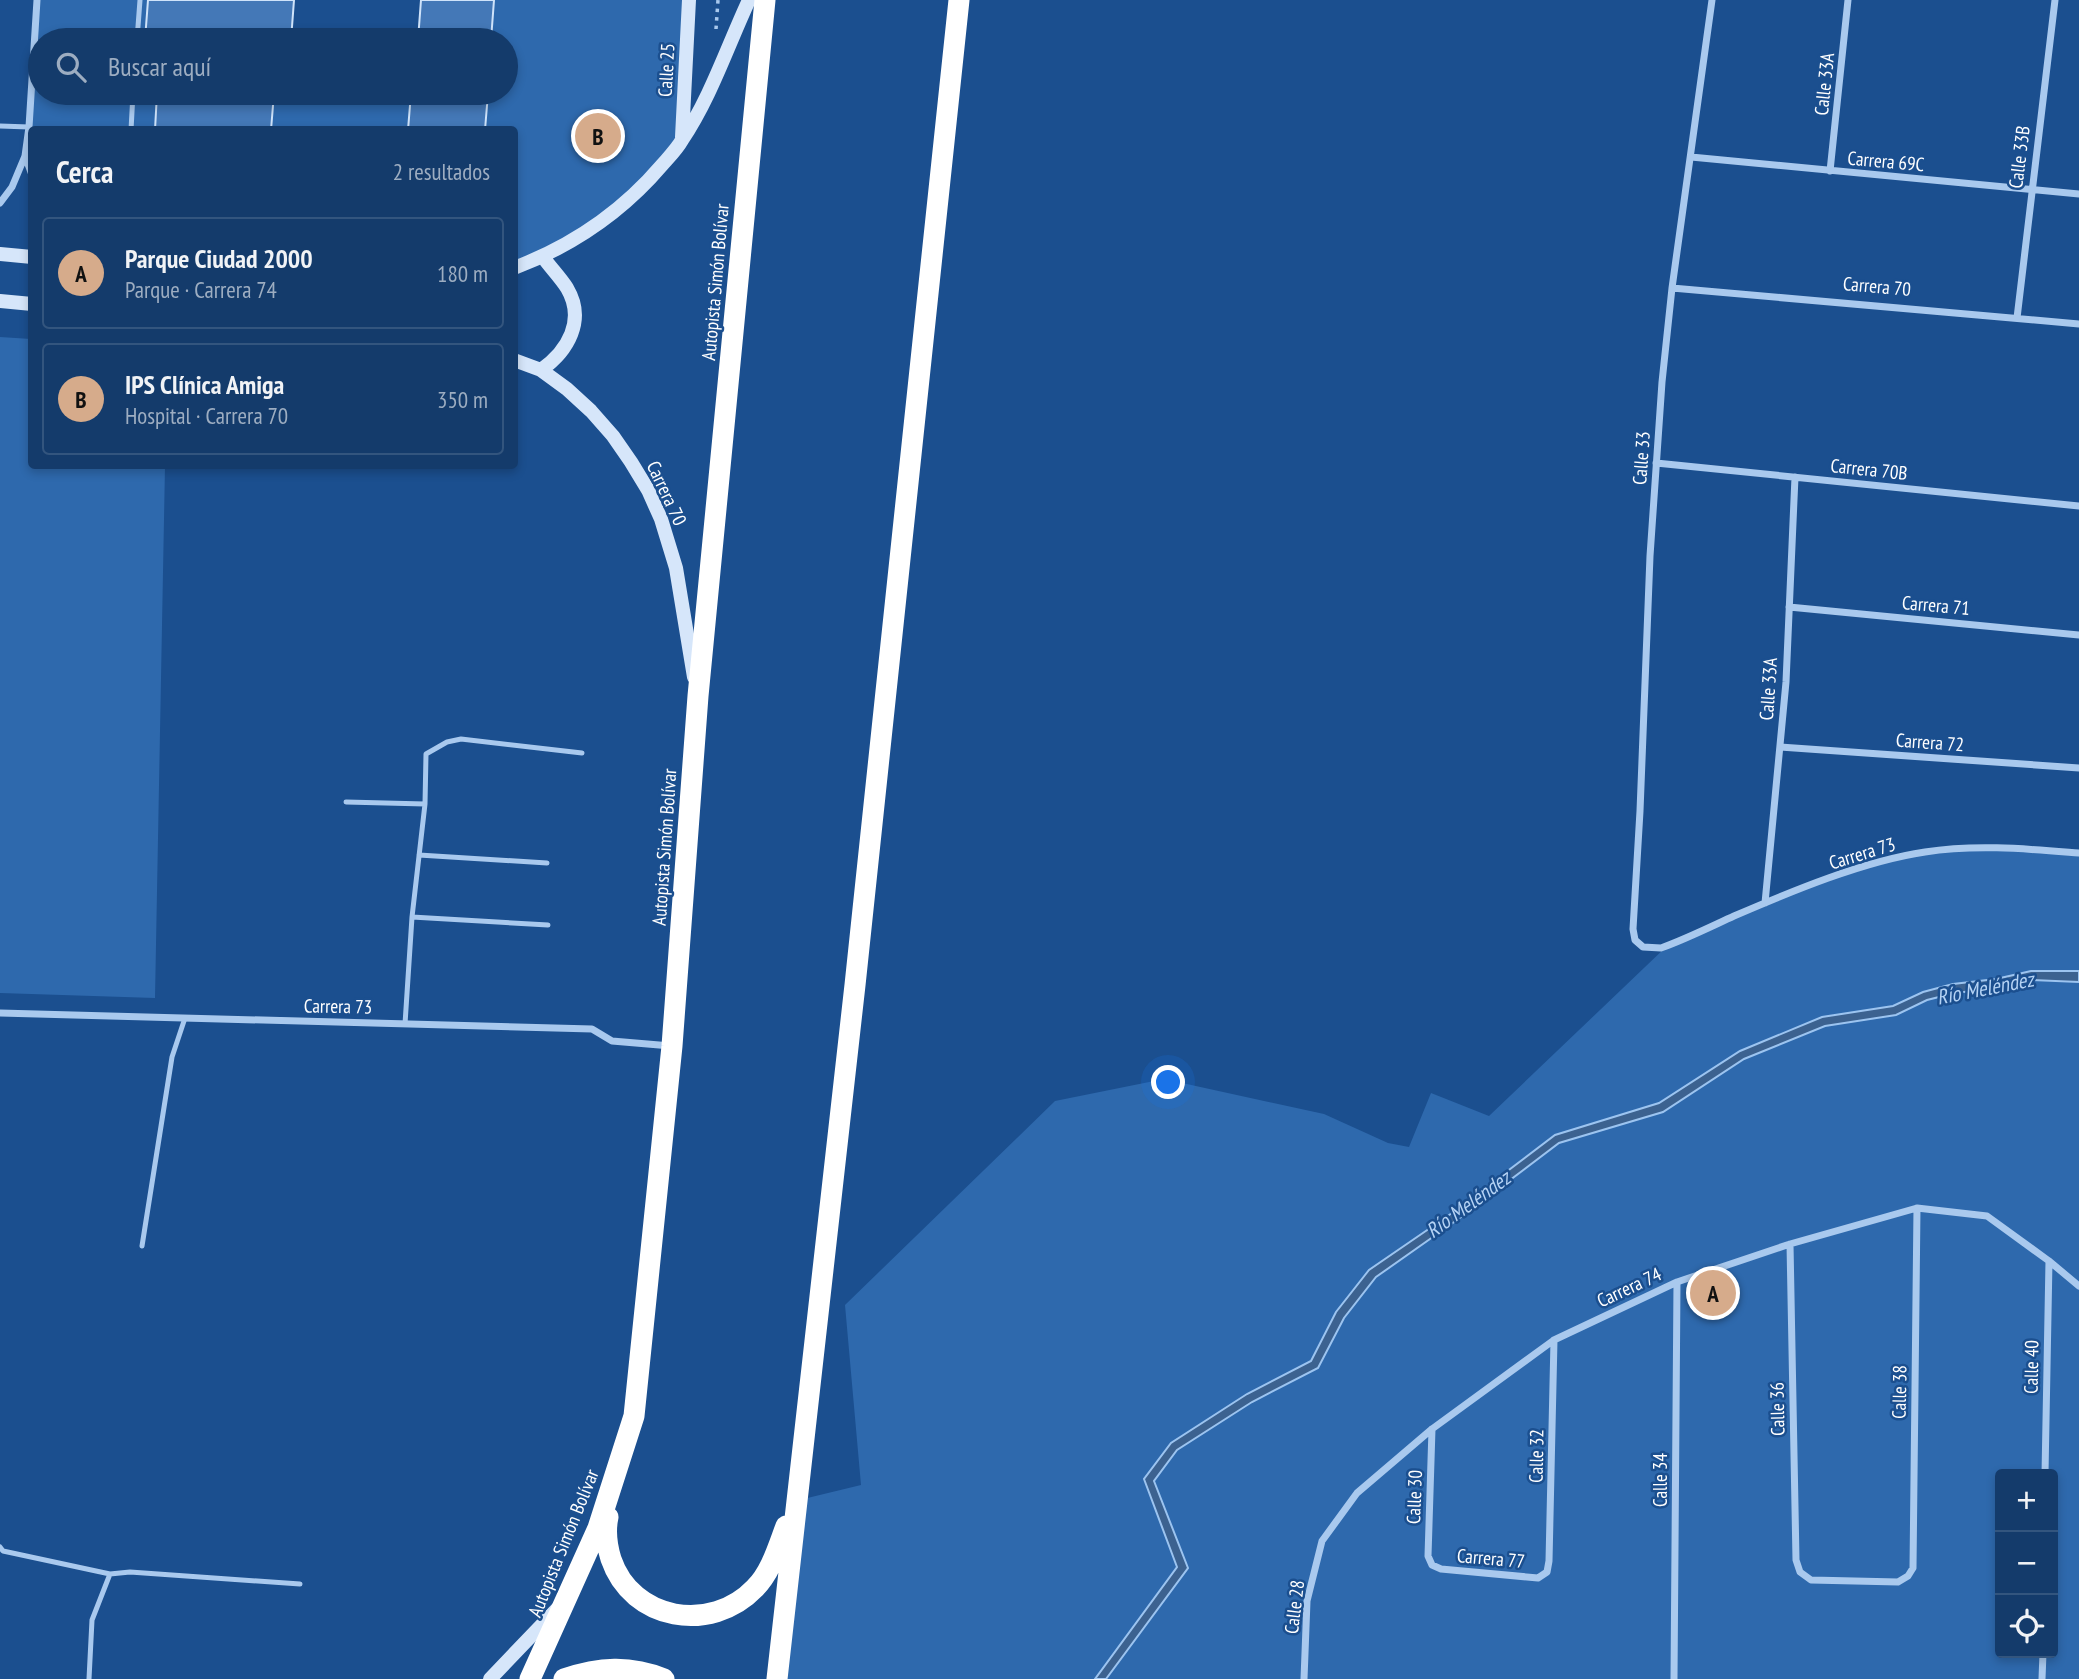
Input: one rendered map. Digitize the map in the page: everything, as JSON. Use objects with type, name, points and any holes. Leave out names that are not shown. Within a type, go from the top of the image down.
[{"type":"highway","name":"Autopista Simón Bolívar","points":[[530,1679],[598,1528],[634,1416],[672,1046],[698,696],[765,0]]},
{"type":"highway","points":[[776,1679],[855,985],[959,0]]},
{"type":"highway","points":[[625,1447],[607,1522],[608,1551],[620,1578],[629,1589],[646,1603],[666,1613],[709,1615],[735,1605],[756,1587],[771,1564],[795,1501]]},
{"type":"highway","points":[[564,1679],[610,1668],[639,1670],[664,1679]]},
{"type":"street","points":[[35,28],[37,0]]},
{"type":"street","name":"Calle 25","points":[[682,142],[690,0]]},
{"type":"street","points":[[518,266],[543,257],[594,228],[642,189],[682,142],[702,107],[749,0]]},
{"type":"street","name":"Calle 33","points":[[1667,946],[1649,949],[1638,945],[1633,935],[1633,921],[1662,382],[1672,288],[1712,0]]},
{"type":"street","name":"Calle 33A","points":[[1830,172],[1848,0]]},
{"type":"street","name":"Calle 33B","points":[[2017,318],[2055,0]]},
{"type":"street","points":[[29,126],[30,105]]},
{"type":"street","points":[[0,203],[12,187],[25,156],[28,134]]},
{"type":"street","points":[[25,156],[28,164]]},
{"type":"street","name":"Carrera 69C","points":[[1691,157],[2079,194]]},
{"type":"street","points":[[0,254],[28,257]]},
{"type":"street","points":[[541,370],[557,359],[568,344],[574,326],[574,307],[568,290],[543,257]]},
{"type":"street","name":"Carrera 70","points":[[1672,288],[2079,324]]},
{"type":"street","points":[[0,301],[28,304]]},
{"type":"street","name":"Carrera 70","points":[[518,361],[541,370],[575,397],[613,436],[648,490],[661,519],[676,568],[698,696]]},
{"type":"street","name":"Carrera 70B","points":[[1657,463],[2079,506]]},
{"type":"street","name":"Calle 33A","points":[[1765,903],[1786,682],[1795,477]]},
{"type":"street","name":"Carrera 71","points":[[1789,607],[2079,635]]},
{"type":"street","name":"Carrera 72","points":[[1780,747],[2079,768]]},
{"type":"street","name":"Carrera 73","points":[[1667,946],[1765,903],[1871,864],[1926,852],[2000,847],[2079,853]]},
{"type":"street","name":"Carrera 73","points":[[0,1013],[592,1029],[612,1041],[672,1046]]},
{"type":"street","name":"Carrera 74","points":[[1322,1541],[1357,1493],[1432,1429],[1555,1340],[1678,1282],[1790,1244],[1917,1208],[1987,1216],[2079,1286]]},
{"type":"street","name":"Calle 38","points":[[1800,1572],[1811,1580],[1898,1581],[1908,1576],[1913,1569],[1917,1208]]},
{"type":"street","name":"Calle 36","points":[[1790,1244],[1796,1560],[1800,1572]]},
{"type":"street","name":"Calle 40","points":[[2045,1469],[2049,1261]]},
{"type":"street","name":"Calle 34","points":[[1674,1679],[1678,1282]]},
{"type":"street","name":"Calle 32","points":[[1547,1572],[1555,1340]]},
{"type":"street","name":"Calle 30","points":[[1432,1429],[1428,1556],[1432,1564]]},
{"type":"street","name":"Calle 28","points":[[1304,1679],[1307,1601],[1322,1541]]},
{"type":"street","name":"Carrera 77","points":[[1432,1564],[1441,1569],[1538,1578],[1547,1572]]},
{"type":"street","points":[[490,1679],[568,1598]]},
{"type":"street","points":[[2042,1679],[2043,1658]]},
{"type":"lane","points":[[138,28],[140,0]]},
{"type":"lane","points":[[131,126],[132,105]]},
{"type":"lane","points":[[0,126],[28,127]]},
{"type":"lane","points":[[405,1024],[412,917],[425,804],[426,754],[447,742],[461,739],[582,752]]},
{"type":"lane","points":[[346,802],[425,804]]},
{"type":"lane","points":[[419,855],[547,863]]},
{"type":"lane","points":[[412,917],[548,925]]},
{"type":"lane","points":[[142,1245],[172,1057],[185,1018]]},
{"type":"lane","points":[[0,1547],[3,1552],[110,1574],[130,1572],[300,1584]]},
{"type":"lane","points":[[89,1679],[92,1620],[110,1574]]},
{"type":"shaded area","points":[[37,0],[148,0],[146,28],[35,28]]},
{"type":"shaded area","points":[[494,0],[689,0],[682,142],[594,228],[518,266],[518,126],[485,126],[487,105],[518,105],[518,28],[492,28]]},
{"type":"shaded area","points":[[29,105],[156,105],[155,126],[28,126],[28,166],[25,156]]},
{"type":"shaded area","points":[[273,105],[410,105],[408,126],[271,126]]},
{"type":"shaded area","points":[[0,337],[28,339],[28,469],[165,469],[155,998],[0,993]]},
{"type":"shaded area","points":[[1952,849],[2079,853],[2079,1679],[777,1679],[795,1501],[861,1485],[845,1305],[1055,1101],[1164,1079],[1324,1114],[1388,1143],[1409,1147],[1431,1093],[1489,1116],[1667,946],[1765,903],[1872,864]]},
{"type":"water","name":"Río Meléndez","points":[[2031,971],[2079,971],[2079,982],[2032,980],[1998,988],[1955,993],[1927,1000],[1896,1015],[1825,1026],[1744,1059],[1663,1112],[1559,1143],[1376,1277],[1344,1318],[1318,1368],[1252,1402],[1177,1450],[1154,1481],[1188,1568],[1106,1679],[1095,1679],[1177,1567],[1144,1479],[1171,1443],[1247,1394],[1311,1361],[1336,1312],[1369,1270],[1452,1213],[1555,1135],[1659,1103],[1740,1051],[1822,1017],[1893,1006],[1923,992],[1953,984],[1996,979]]},
{"type":"building","points":[[148,0],[294,0],[292,28],[146,28]]},
{"type":"building","points":[[421,0],[494,0],[492,28],[419,28]]},
{"type":"building","points":[[156,105],[273,105],[271,126],[155,126]]},
{"type":"building","points":[[410,105],[487,105],[485,126],[408,126]]},
{"type":"place","name":"IPS Clínica Amiga","points":[[598,136]]},
{"type":"place","name":"Parque Ciudad 2000","points":[[1713,1293]]}]
